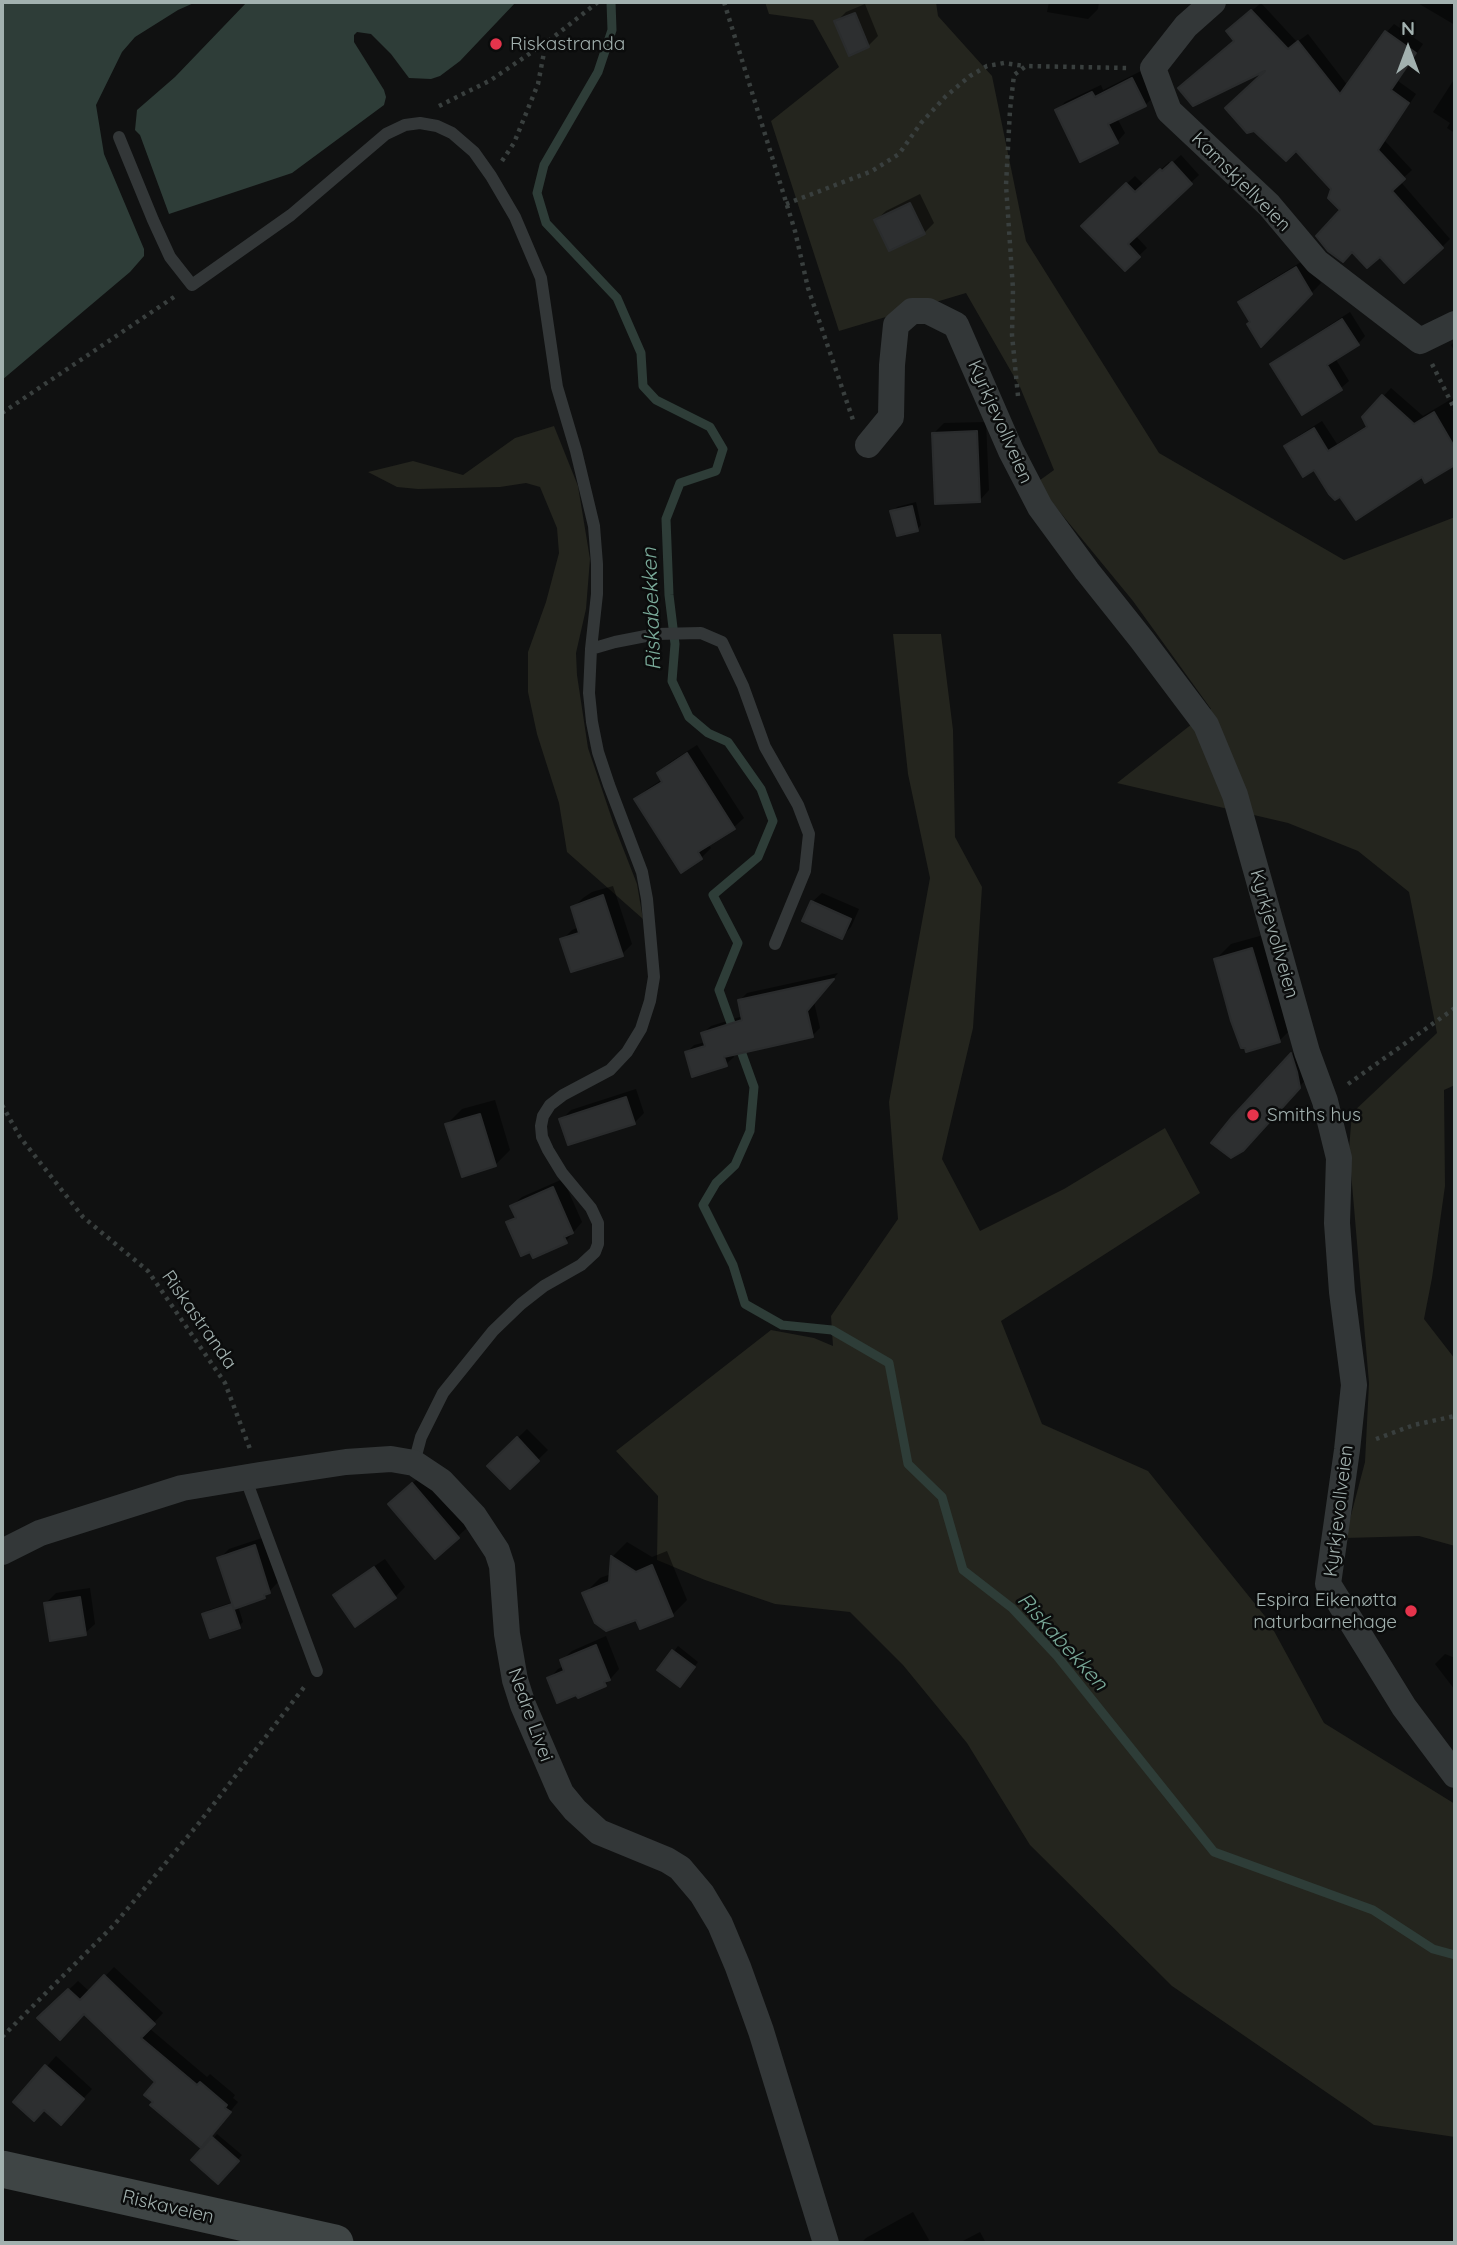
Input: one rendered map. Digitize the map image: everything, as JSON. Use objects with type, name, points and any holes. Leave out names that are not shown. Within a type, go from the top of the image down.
[{"type":"main road","name":"Riskaveien","points":[[2,2169],[335,2243]]},
{"type":"street","points":[[1153,68],[1186,26],[1213,2]]},
{"type":"street","name":"Kamskjellveien","points":[[1153,68],[1168,111],[1269,205],[1317,261],[1420,341]]},
{"type":"street","name":"Kyrkjevollveien","points":[[868,445],[891,417],[896,325],[912,311],[928,311],[956,325],[1011,451],[1040,507],[1206,724],[1235,795],[1307,1052],[1325,1101],[1339,1158],[1337,1223],[1342,1292],[1354,1385],[1328,1584],[1404,1707],[1455,1775]]},
{"type":"street","points":[[1420,341],[1455,324]]},
{"type":"street","name":"Nedre Livei","points":[[2,1552],[40,1533],[182,1488],[253,1476],[373,1459],[391,1459],[414,1463],[441,1481],[466,1507],[497,1551],[502,1566],[507,1634],[515,1680],[561,1793],[599,1832],[680,1868],[702,1894],[720,1924],[761,2031],[826,2243]]},
{"type":"lane","points":[[119,137],[170,257],[192,285],[290,215],[386,134],[405,125],[420,123],[437,126],[452,133],[474,152],[515,217],[541,278],[556,387],[576,451],[594,526],[597,594],[589,694],[592,722],[598,752],[642,872],[654,977],[641,1029],[627,1052],[610,1070],[563,1095],[550,1105],[543,1116],[542,1137],[548,1150],[562,1173],[591,1208],[598,1223],[598,1244],[595,1252],[581,1265],[544,1286],[493,1331],[443,1393],[421,1437],[414,1463]]},
{"type":"lane","points":[[591,649],[656,634],[701,633],[722,642],[743,686],[765,747],[798,805],[809,834],[806,871],[775,944]]},
{"type":"lane","points":[[253,1476],[317,1671]]},
{"type":"path","points":[[724,2],[786,204],[808,288],[850,415],[868,445]]},
{"type":"path","points":[[405,125],[491,80],[596,3]]},
{"type":"path","points":[[491,176],[514,143],[538,84],[546,42]]},
{"type":"path","points":[[786,204],[872,171],[899,153],[921,123],[946,96],[987,66],[1004,64],[1153,68]]},
{"type":"path","points":[[1018,407],[1012,335],[1013,289],[1006,185],[1014,75],[1026,66]]},
{"type":"path","points":[[2,413],[192,285]]},
{"type":"path","points":[[1420,341],[1455,410]]},
{"type":"path","points":[[1325,1101],[1455,1007]]},
{"type":"path","name":"Riskastranda","points":[[2,1105],[20,1137],[83,1217],[148,1271],[225,1383],[253,1476]]},
{"type":"path","points":[[1347,1450],[1414,1425],[1455,1416]]},
{"type":"path","points":[[2,2037],[114,1925],[199,1823],[317,1671]]},
{"type":"shaded area","points":[[2,2],[196,2],[135,37],[122,52],[96,105],[104,154],[144,249],[144,256],[130,272],[2,380]]},
{"type":"shaded area","points":[[247,2],[516,2],[460,61],[440,76],[431,79],[409,78],[371,34],[357,32],[354,42],[384,90],[384,105],[292,173],[169,214],[140,135],[135,130],[137,110],[175,77]]},
{"type":"shaded area","points":[[765,2],[936,2],[938,16],[992,76],[1026,241],[1159,453],[1344,560],[1455,517],[1455,1085],[1444,1090],[1445,1186],[1424,1319],[1455,1359],[1455,1546],[1419,1536],[1345,1538],[1365,1462],[1369,1383],[1349,1149],[1352,1113],[1437,1033],[1409,892],[1358,851],[1288,823],[1117,783],[1211,709],[1133,601],[1036,483],[1054,470],[1020,387],[966,293],[839,331],[771,121],[839,67],[813,20],[769,14]]},
{"type":"shaded area","points":[[554,426],[578,486],[590,559],[586,609],[576,653],[588,748],[637,884],[643,919],[567,852],[559,803],[537,734],[528,692],[528,652],[546,602],[559,553],[557,528],[540,487],[526,483],[500,487],[418,489],[397,487],[368,472],[413,461],[463,475],[515,438]]},
{"type":"shaded area","points":[[893,634],[941,634],[953,730],[955,837],[982,887],[973,1028],[942,1159],[980,1231],[1064,1189],[1165,1128],[1200,1193],[1001,1321],[1042,1424],[1148,1471],[1268,1620],[1324,1723],[1455,1804],[1455,2137],[1374,2125],[1172,1986],[1030,1845],[967,1743],[903,1665],[850,1612],[775,1604],[657,1560],[658,1496],[616,1451],[771,1330],[814,1338],[833,1346],[831,1316],[898,1219],[889,1102],[930,878],[908,774]]},
{"type":"building","points":[[1251,10],[1288,49],[1298,41],[1340,94],[1385,31],[1416,53],[1391,90],[1409,103],[1378,150],[1405,179],[1392,191],[1443,248],[1404,283],[1380,257],[1367,268],[1352,252],[1343,262],[1328,251],[1316,236],[1340,210],[1328,198],[1331,189],[1296,151],[1286,161],[1254,131],[1247,133],[1225,108],[1265,71],[1193,106],[1178,88],[1234,41],[1226,31]]},
{"type":"building","points":[[855,13],[869,47],[849,56],[834,21]]},
{"type":"building","points":[[1132,78],[1146,106],[1108,124],[1118,143],[1080,162],[1055,110],[1092,92],[1095,97]]},
{"type":"building","points":[[1172,162],[1192,184],[1128,244],[1140,257],[1125,271],[1081,226],[1126,183],[1135,192],[1160,169],[1162,171]]},
{"type":"building","points":[[910,203],[925,234],[889,251],[874,220]]},
{"type":"building","points":[[1296,267],[1312,294],[1261,347],[1238,302]]},
{"type":"building","points":[[1342,319],[1359,345],[1327,365],[1342,390],[1302,415],[1270,364]]},
{"type":"building","points":[[1382,395],[1414,424],[1434,412],[1455,448],[1455,465],[1425,483],[1422,477],[1356,520],[1340,497],[1335,500],[1329,494],[1314,470],[1303,477],[1284,446],[1314,428],[1328,451],[1367,427],[1362,417]]},
{"type":"building","points":[[977,431],[980,502],[935,504],[932,433]]},
{"type":"building","points":[[912,506],[918,531],[897,536],[890,511]]},
{"type":"building","points":[[687,753],[735,829],[698,852],[702,859],[681,873],[634,799],[662,782],[657,773]]},
{"type":"building","points":[[603,895],[623,956],[571,972],[560,939],[579,933],[571,907]]},
{"type":"building","points":[[811,901],[851,919],[842,939],[802,921]]},
{"type":"building","points":[[1252,948],[1280,1042],[1246,1052],[1245,1048],[1241,1048],[1231,1021],[1214,959]]},
{"type":"building","points":[[834,979],[807,1011],[813,1037],[724,1057],[727,1066],[692,1077],[685,1052],[705,1046],[701,1033],[742,1020],[738,1000]]},
{"type":"building","name":"Smiths hus","points":[[1291,1053],[1300,1088],[1243,1151],[1231,1158],[1211,1143]]},
{"type":"building","points":[[626,1097],[635,1124],[568,1145],[559,1119]]},
{"type":"building","points":[[480,1114],[496,1166],[462,1177],[445,1124]]},
{"type":"building","points":[[553,1187],[573,1233],[564,1237],[567,1243],[533,1258],[530,1252],[521,1256],[506,1222],[516,1218],[510,1206]]},
{"type":"building","points":[[517,1437],[539,1461],[510,1489],[487,1466]]},
{"type":"building","points":[[412,1483],[459,1538],[435,1559],[388,1504]]},
{"type":"building","points":[[255,1545],[270,1593],[264,1595],[265,1598],[234,1609],[217,1558]]},
{"type":"building","points":[[611,1556],[636,1572],[652,1565],[673,1616],[640,1629],[636,1620],[606,1631],[595,1623],[582,1593],[609,1582]]},
{"type":"building","points":[[374,1567],[396,1598],[355,1627],[333,1595]]},
{"type":"building","points":[[80,1597],[86,1635],[50,1641],[44,1603]]},
{"type":"building","points":[[232,1604],[240,1628],[210,1638],[202,1614]]},
{"type":"building","points":[[596,1645],[610,1680],[604,1682],[606,1686],[578,1698],[576,1695],[557,1703],[547,1678],[564,1671],[560,1660]]},
{"type":"building","points":[[672,1650],[695,1667],[680,1687],[657,1670]]},
{"type":"building","points":[[104,1975],[155,2024],[141,2038],[197,2085],[200,2082],[227,2105],[225,2108],[231,2112],[201,2148],[150,2105],[153,2102],[144,2095],[155,2082],[84,2014],[60,2040],[37,2018],[68,1989],[80,2000]]},
{"type":"building","points":[[45,2065],[84,2099],[61,2125],[44,2110],[34,2121],[13,2102]]},
{"type":"building","points":[[212,2137],[239,2161],[218,2184],[191,2160]]},
{"type":"waterway","name":"Riskabekken","points":[[611,2],[612,30],[598,72],[544,165],[537,193],[546,223],[617,298],[641,353],[643,386],[656,400],[710,427],[723,449],[716,471],[680,483],[666,519],[669,595],[675,644],[672,681],[689,717],[708,733],[728,742],[761,789],[773,821],[758,857],[713,895],[738,943],[719,990],[754,1087],[750,1131],[735,1165],[716,1183],[703,1205],[733,1265],[745,1304],[782,1325],[832,1330],[889,1363],[908,1464],[942,1497],[963,1570],[1012,1608],[1057,1656],[1214,1852],[1373,1910],[1433,1949],[1455,1955]]},
{"type":"place","name":"Riskastranda","points":[[496,44]]},
{"type":"place","name":"Smiths hus","points":[[1253,1115]]},
{"type":"place","name":"Espira Eikenøtta naturbarnehage","points":[[1411,1611]]}]
